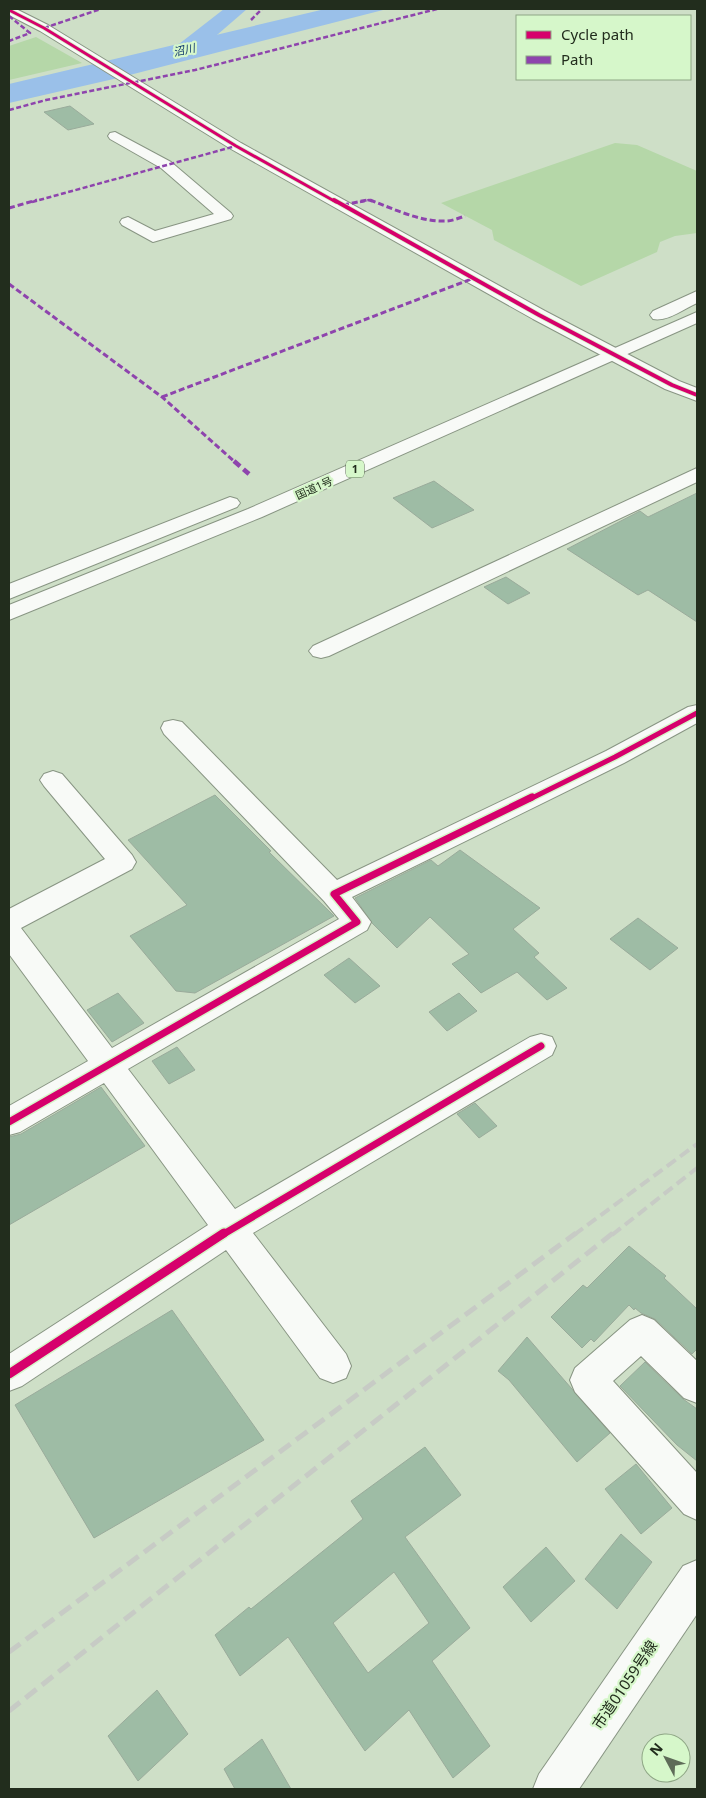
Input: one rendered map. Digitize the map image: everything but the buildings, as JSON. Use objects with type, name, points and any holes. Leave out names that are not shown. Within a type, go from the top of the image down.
[{"type":"main road","points":[[9,10],[44,28],[245,151],[539,315],[672,385],[697,395]]},
{"type":"main road","points":[[115,136],[166,165],[225,216],[152,237],[128,222]]},
{"type":"main road","name":"国道1号","points":[[9,614],[255,514],[606,350],[697,296]]},
{"type":"main road","name":"国道1号","points":[[285,479],[606,350],[697,317]]},
{"type":"main road","points":[[321,651],[697,474]]},
{"type":"main road","points":[[9,592],[249,495]]},
{"type":"main road","points":[[334,894],[615,758],[697,712]]},
{"type":"main road","points":[[9,1122],[357,922],[334,894],[173,728]]},
{"type":"main road","points":[[9,922],[123,862],[53,780]]},
{"type":"main road","points":[[9,934],[333,1366]]},
{"type":"main road","points":[[9,1374],[230,1230],[541,1046]]},
{"type":"main road","points":[[697,1384],[642,1332],[588,1380],[697,1502]]},
{"type":"main road","name":"市道01059号線","points":[[554,1789],[697,1580]]},
{"type":"green space","points":[[36,37],[82,63],[9,80],[9,46]]},
{"type":"green space","points":[[615,143],[637,145],[697,171],[697,233],[675,236],[660,242],[657,252],[581,286],[494,240],[492,230],[441,203]]},
{"type":"water","name":"沼川","points":[[325,9],[387,9],[118,78],[9,103],[9,84]]},
{"type":"waterway","name":"沼川","points":[[187,49],[237,9]]},
{"type":"railway","points":[[574,1235],[697,1144]]},
{"type":"railway","points":[[612,1235],[697,1168]]},
{"type":"railway","points":[[9,1652],[576,1233]]},
{"type":"railway","points":[[9,1711],[613,1233]]},
{"type":"marked path","points":[[44,28],[101,9]]},
{"type":"marked path","points":[[251,20],[262,9]]},
{"type":"marked path","points":[[9,110],[46,100],[195,70],[437,9]]},
{"type":"marked path","points":[[9,16],[30,33],[9,41]]},
{"type":"marked path","points":[[9,208],[236,146]]},
{"type":"marked path","points":[[343,205],[369,200],[410,215],[435,220],[447,221],[465,216]]},
{"type":"marked path","points":[[162,397],[474,278]]},
{"type":"marked path","points":[[9,284],[162,397],[249,474]]},
{"type":"cycle path","points":[[9,10],[44,28],[236,146],[539,315],[672,385],[697,395]]},
{"type":"cycle path","points":[[9,1122],[357,922],[334,894],[615,757],[697,713]]},
{"type":"cycle path","points":[[9,1374],[230,1229],[541,1046]]}]
